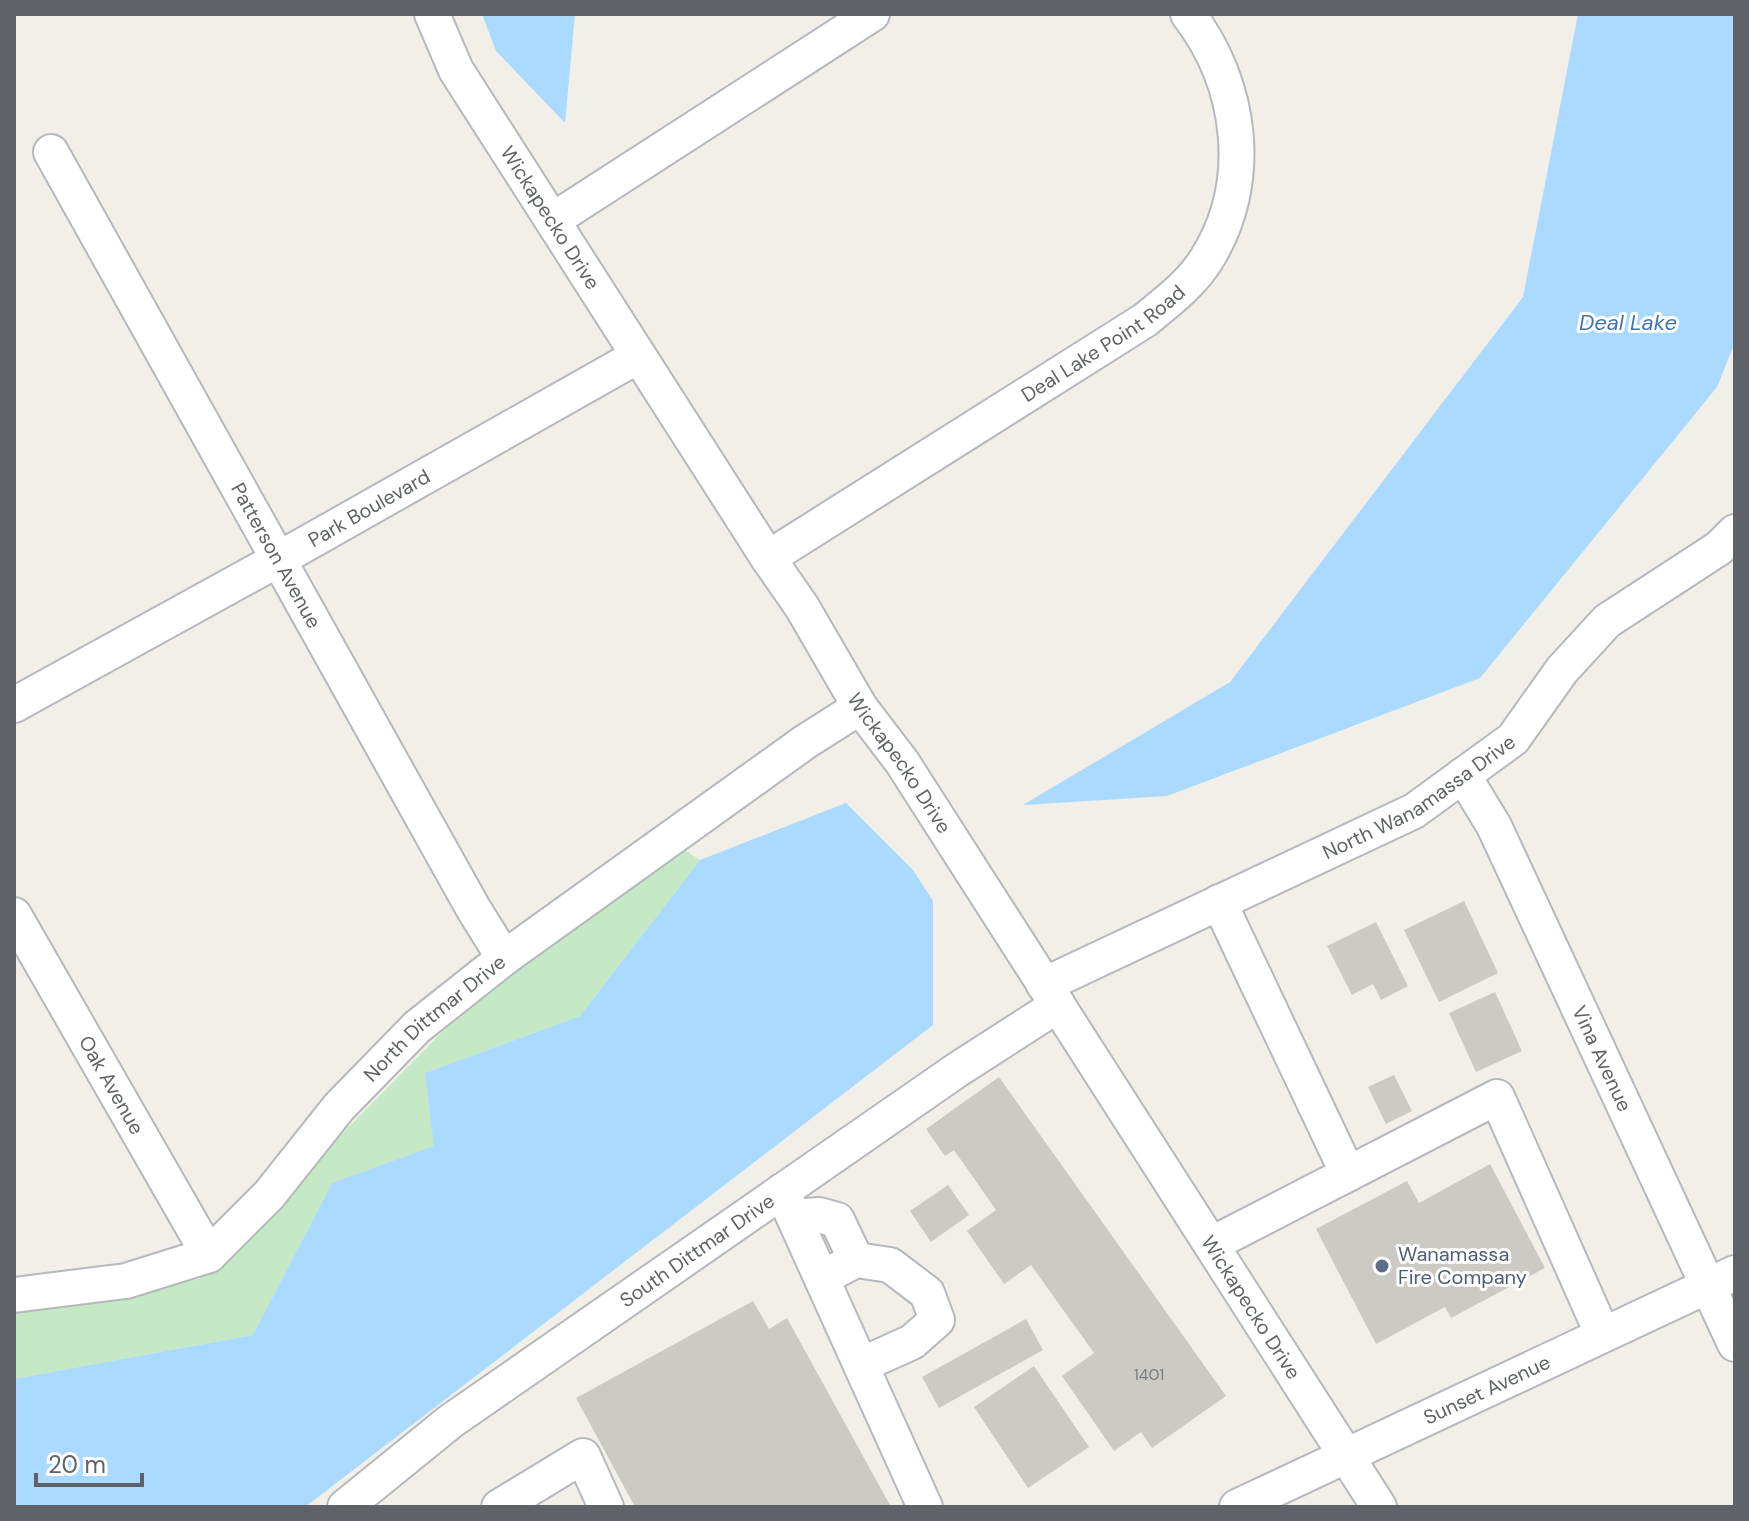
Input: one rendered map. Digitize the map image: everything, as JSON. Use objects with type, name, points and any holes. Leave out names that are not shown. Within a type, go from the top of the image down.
[{"type":"street","name":"Wickapecko Drive","points":[[432,14],[456,70],[802,607],[860,707],[902,762],[1379,1507]]},
{"type":"street","points":[[553,220],[872,14]]},
{"type":"street","name":"Deal Lake Point Road","points":[[768,558],[1145,320],[1182,289],[1205,262],[1220,236],[1233,196],[1238,159],[1236,129],[1219,65],[1203,33],[1188,14]]},
{"type":"street","name":"Patterson Avenue","points":[[51,152],[473,908],[504,958]]},
{"type":"street","name":"Park Boulevard","points":[[14,705],[638,356]]},
{"type":"street","name":"North Wanamassa Drive","points":[[1051,995],[1219,902],[1414,811],[1513,739],[1562,670],[1607,621],[1719,548],[1735,532]]},
{"type":"street","name":"North Dittmar Drive","points":[[14,1295],[126,1281],[209,1255],[269,1195],[339,1107],[417,1027],[504,958],[805,742],[860,707]]},
{"type":"street","name":"Vina Avenue","points":[[1463,775],[1494,826],[1721,1279],[1735,1344]]},
{"type":"street","points":[[1219,902],[1348,1174]]},
{"type":"street","name":"Oak Avenue","points":[[14,915],[209,1255]]},
{"type":"street","name":"South Dittmar Drive","points":[[345,1507],[451,1421],[788,1204],[1051,995]]},
{"type":"street","points":[[1212,1244],[1497,1097],[1602,1333]]},
{"type":"street","points":[[788,1204],[837,1220],[856,1260]]},
{"type":"street","points":[[788,1204],[925,1507]]},
{"type":"street","points":[[822,1278],[856,1260],[890,1265],[927,1293],[937,1320],[912,1342],[861,1365]]},
{"type":"street","name":"Sunset Avenue","points":[[1237,1507],[1721,1279]]},
{"type":"street","points":[[499,1507],[583,1456],[606,1507]]},
{"type":"green space","points":[[676,844],[700,860],[580,1016],[425,1073],[435,1146],[332,1183],[253,1335],[14,1379],[14,1313],[109,1301],[199,1279],[463,1011]]},
{"type":"water","points":[[482,14],[575,14],[565,123],[496,51]]},
{"type":"water","name":"Deal Lake","points":[[1578,14],[1735,14],[1735,342],[1717,387],[1480,678],[1167,796],[1023,805],[1230,682],[1523,297]]},
{"type":"water","points":[[846,803],[913,870],[933,901],[933,1025],[305,1507],[14,1507],[14,1379],[253,1335],[332,1183],[434,1146],[425,1073],[580,1016],[700,860]]},
{"type":"building","points":[[1464,901],[1498,973],[1439,1002],[1404,930]]},
{"type":"building","points":[[1376,922],[1408,986],[1381,1000],[1373,984],[1352,995],[1327,946]]},
{"type":"building","points":[[1495,992],[1522,1051],[1476,1072],[1449,1013]]},
{"type":"building","points":[[1394,1075],[1412,1111],[1386,1124],[1368,1087]]},
{"type":"building","points":[[999,1077],[1226,1396],[1152,1448],[1141,1432],[1114,1451],[1062,1376],[1094,1353],[1031,1265],[1004,1284],[967,1231],[996,1210],[954,1150],[945,1156],[926,1129]]},
{"type":"building","points":[[1490,1164],[1545,1268],[1451,1318],[1445,1307],[1376,1344],[1316,1229],[1407,1181],[1419,1203]]},
{"type":"building","points":[[948,1185],[969,1215],[931,1242],[910,1211]]},
{"type":"building","points":[[753,1301],[769,1329],[787,1318],[891,1507],[635,1507],[576,1398]]},
{"type":"building","points":[[1026,1319],[1043,1350],[939,1408],[922,1377]]},
{"type":"building","points":[[1034,1366],[1089,1447],[1028,1488],[974,1407]]},
{"type":"place","name":"Wanamassa Fire Company","points":[[1382,1266]]}]
